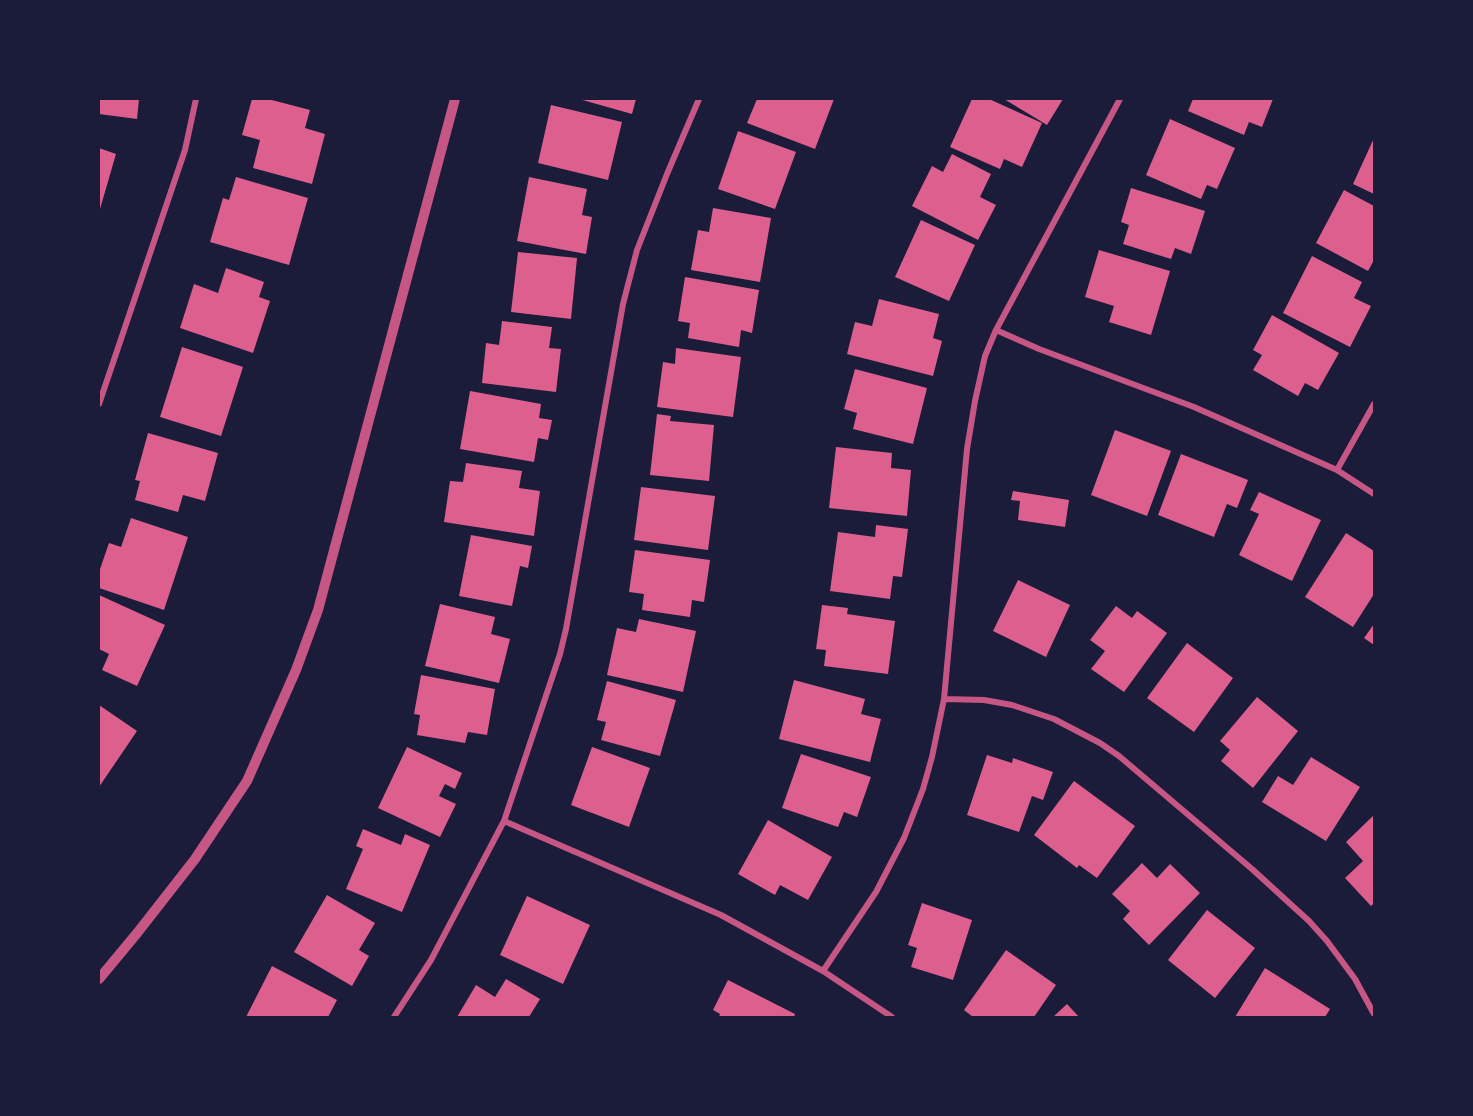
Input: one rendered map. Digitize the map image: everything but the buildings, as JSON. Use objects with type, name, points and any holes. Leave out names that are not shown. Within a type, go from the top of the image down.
[{"type":"street","points":[[99,404],[185,150],[196,99]]},
{"type":"street","points":[[99,979],[195,859],[247,781],[296,670],[321,599],[455,99]]},
{"type":"street","points":[[394,1017],[431,960],[504,821],[561,654],[623,304],[637,250],[699,99]]},
{"type":"street","points":[[823,971],[876,892],[904,838],[929,768],[944,699],[967,449],[985,356],[996,330],[1120,99]]},
{"type":"street","points":[[996,330],[1039,349],[1194,407],[1337,470],[1374,494]]},
{"type":"street","points":[[1337,470],[1374,404]]},
{"type":"street","points":[[944,699],[984,700],[1054,719],[1101,743],[1119,756],[1252,869],[1309,921],[1355,979],[1374,1014]]},
{"type":"street","points":[[504,821],[721,915],[823,971],[892,1017]]}]
